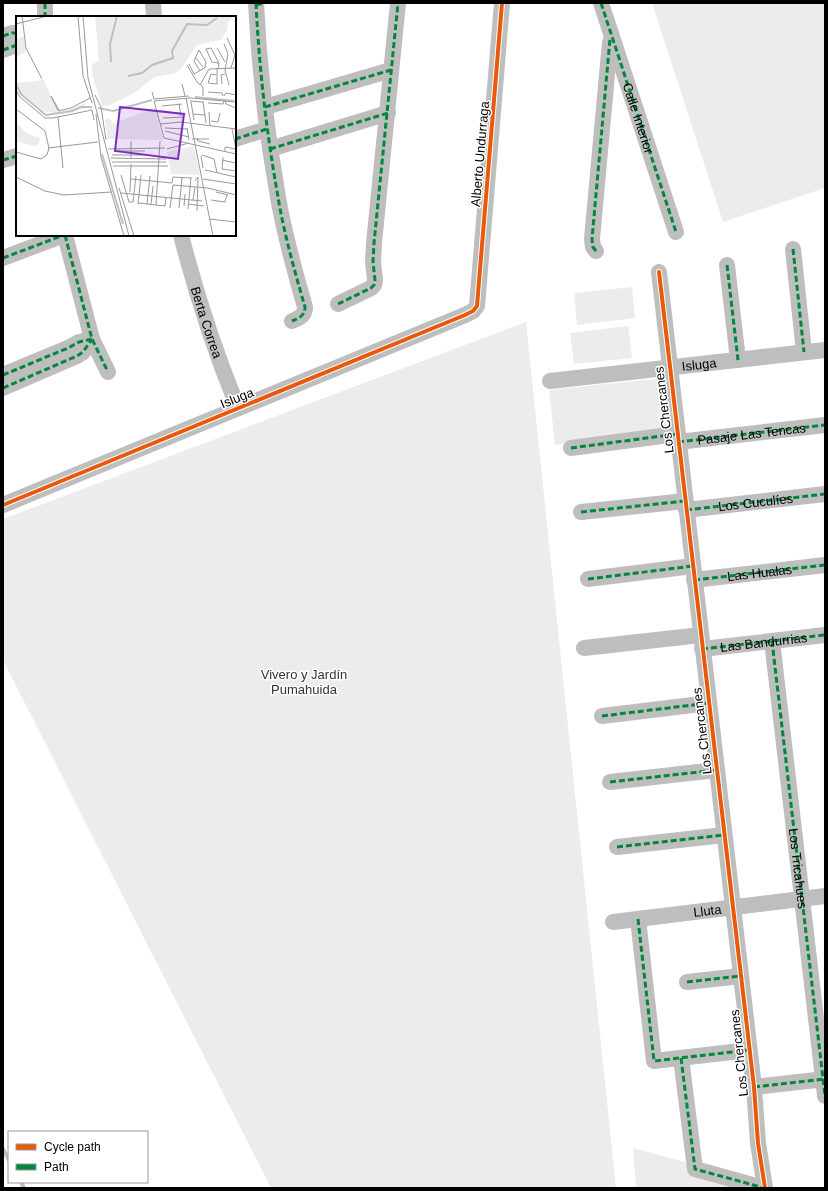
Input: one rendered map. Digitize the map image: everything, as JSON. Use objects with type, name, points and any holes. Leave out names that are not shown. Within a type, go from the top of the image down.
[{"type":"street","points":[[45,3],[45,16]]},
{"type":"street","points":[[154,3],[154,16]]},
{"type":"street","points":[[338,304],[371,288],[375,282],[373,262],[374,248],[398,3]]},
{"type":"street","name":"Alberto Undurraga","points":[[477,306],[502,3]]},
{"type":"street","name":"Calle Interior","points":[[600,3],[676,232]]},
{"type":"street","points":[[259,4],[259,53],[270,149],[287,240],[305,307],[302,317],[292,321]]},
{"type":"street","points":[[3,36],[16,33]]},
{"type":"street","points":[[596,251],[593,247],[592,239],[611,35]]},
{"type":"street","points":[[3,50],[16,45]]},
{"type":"street","points":[[265,107],[391,70]]},
{"type":"street","points":[[270,149],[388,113]]},
{"type":"street","points":[[236,138],[267,129]]},
{"type":"street","points":[[3,160],[16,156]]},
{"type":"street","points":[[3,258],[62,236]]},
{"type":"street","points":[[65,236],[92,339],[108,372]]},
{"type":"street","name":"Berta Correa","points":[[181,236],[209,332],[238,408]]},
{"type":"street","points":[[793,249],[804,352]]},
{"type":"street","points":[[727,265],[738,360]]},
{"type":"street","name":"Los Chercanes","points":[[659,272],[754,1087],[758,1143],[765,1188]]},
{"type":"street","name":"Isluga","points":[[3,505],[465,315],[473,311],[477,306]]},
{"type":"street","points":[[3,375],[79,342],[92,339]]},
{"type":"street","points":[[3,388],[77,356],[83,352],[92,339]]},
{"type":"street","name":"Isluga","points":[[550,381],[825,350]]},
{"type":"street","name":"Pasaje Las Tencas","points":[[571,448],[825,425]]},
{"type":"street","name":"Los Cuculíes","points":[[581,512],[825,494]]},
{"type":"street","name":"Las Hualas","points":[[588,579],[825,564]]},
{"type":"street","name":"Las Bandurrias","points":[[584,648],[702,642],[772,641],[825,635]]},
{"type":"street","name":"Los Tricahues","points":[[772,641],[825,1096]]},
{"type":"street","points":[[602,716],[709,703]]},
{"type":"street","points":[[610,782],[716,770]]},
{"type":"street","points":[[617,847],[724,835]]},
{"type":"street","name":"Lluta","points":[[613,922],[825,896]]},
{"type":"street","points":[[638,918],[654,1061],[749,1050]]},
{"type":"street","points":[[687,982],[741,976]]},
{"type":"street","points":[[681,1058],[695,1169],[765,1188]]},
{"type":"street","points":[[754,1087],[824,1079]]},
{"type":"green space","points":[[652,3],[825,3],[825,188],[723,222]]},
{"type":"green space","points":[[632,287],[635,318],[577,325],[574,293]]},
{"type":"green space","name":"Vivero y Jardín Pumahuida","points":[[526,322],[616,1188],[271,1188],[3,660],[3,519]]},
{"type":"green space","points":[[628,326],[632,358],[574,364],[570,333]]},
{"type":"green space","points":[[654,379],[661,382],[667,427],[659,433],[555,445],[549,390]]},
{"type":"green space","points":[[633,1148],[685,1162],[695,1176],[739,1188],[636,1188]]},
{"type":"waterway","points":[[3,1149],[8,1158]]},
{"type":"waterway","points":[[22,1183],[24,1188]]},
{"type":"marked path","points":[[45,3],[45,16]]},
{"type":"marked path","points":[[256,3],[264,97],[279,206],[305,307],[303,315],[292,321]]},
{"type":"marked path","points":[[256,5],[264,3]]},
{"type":"marked path","points":[[338,304],[371,288],[374,285],[375,280],[373,262],[374,243],[398,3]]},
{"type":"marked path","points":[[601,3],[676,232]]},
{"type":"marked path","points":[[3,36],[16,33]]},
{"type":"marked path","points":[[596,251],[593,247],[592,239],[610,39]]},
{"type":"marked path","points":[[3,50],[16,45]]},
{"type":"marked path","points":[[265,107],[391,70]]},
{"type":"marked path","points":[[270,149],[388,113]]},
{"type":"marked path","points":[[236,139],[267,129]]},
{"type":"marked path","points":[[3,160],[16,156]]},
{"type":"marked path","points":[[3,258],[61,236]]},
{"type":"marked path","points":[[65,236],[92,339],[108,372]]},
{"type":"marked path","points":[[793,249],[804,352]]},
{"type":"marked path","points":[[727,265],[738,360]]},
{"type":"marked path","points":[[3,375],[79,342],[92,339]]},
{"type":"marked path","points":[[3,388],[77,356],[83,352],[92,339]]},
{"type":"marked path","points":[[678,442],[825,425]]},
{"type":"marked path","points":[[571,448],[677,434]]},
{"type":"marked path","points":[[686,510],[825,494]]},
{"type":"marked path","points":[[581,512],[685,501]]},
{"type":"marked path","points":[[694,580],[825,565]]},
{"type":"marked path","points":[[588,579],[693,566]]},
{"type":"marked path","points":[[702,649],[825,635]]},
{"type":"marked path","points":[[772,641],[825,1096]]},
{"type":"marked path","points":[[602,716],[709,703]]},
{"type":"marked path","points":[[610,782],[716,770]]},
{"type":"marked path","points":[[617,847],[724,835]]},
{"type":"marked path","points":[[638,919],[654,1061],[749,1050]]},
{"type":"marked path","points":[[687,982],[741,976]]},
{"type":"marked path","points":[[681,1058],[695,1169],[764,1188]]},
{"type":"marked path","points":[[754,1087],[825,1079]]},
{"type":"cycle path","points":[[3,505],[473,311],[477,306],[502,3]]},
{"type":"cycle path","points":[[659,272],[754,1087],[758,1143],[765,1188]]}]
